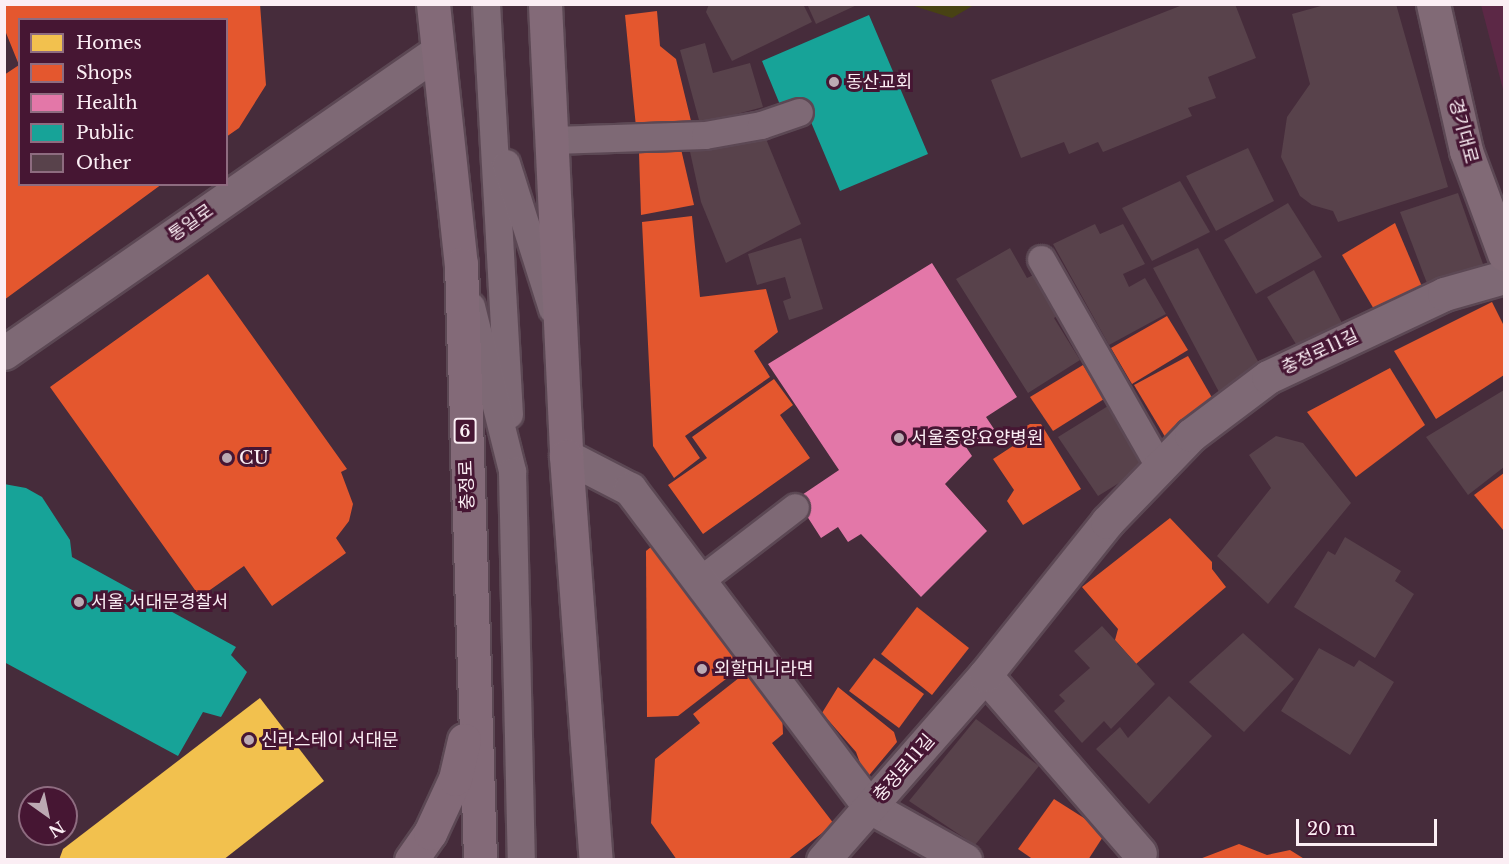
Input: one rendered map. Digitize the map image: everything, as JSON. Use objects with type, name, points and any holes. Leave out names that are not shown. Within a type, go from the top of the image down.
[{"type":"main road","name":"충정로","points":[[433,4],[461,264],[472,706],[480,860]]},
{"type":"main road","points":[[545,4],[566,456],[596,860]]},
{"type":"main road","name":"경기대로","points":[[1433,4],[1466,151],[1504,254]]},
{"type":"main road","points":[[411,860],[430,833],[455,779],[472,706]]},
{"type":"street","name":"통일로","points":[[4,354],[437,52]]},
{"type":"street","name":"충정로11길","points":[[823,860],[985,675],[1107,522],[1159,466],[1209,421],[1268,377],[1444,294],[1504,277]]},
{"type":"street","points":[[566,456],[630,489],[870,807],[965,860]]},
{"type":"street","points":[[985,675],[1140,857]]},
{"type":"lane","points":[[486,4],[512,471],[521,860]]},
{"type":"lane","points":[[553,140],[705,135],[761,124],[799,112]]},
{"type":"lane","points":[[494,124],[560,333]]},
{"type":"lane","points":[[1041,259],[1159,466]]},
{"type":"lane","points":[[461,264],[512,471]]},
{"type":"lane","points":[[699,581],[795,507]]},
{"type":"shaded area","points":[[911,5],[974,5],[952,18]]},
{"type":"shaded area","points":[[1481,5],[1504,5],[1504,93]]},
{"type":"building: Homes","name":"신라스테이 서대문","points":[[260,698],[324,781],[223,860],[59,860],[63,849],[67,846],[78,846],[78,838]]},
{"type":"building: Shops","points":[[4,4],[260,4],[266,85],[239,128],[228,136],[228,18],[18,18],[18,63],[4,28]]},
{"type":"building: Shops","points":[[657,11],[660,46],[676,59],[692,125],[636,127],[625,15]]},
{"type":"building: Shops","points":[[18,66],[18,186],[159,186],[4,300],[4,75]]},
{"type":"building: Shops","points":[[681,149],[694,205],[641,215],[639,153]]},
{"type":"building: Shops","points":[[692,216],[700,297],[766,289],[778,332],[754,351],[770,377],[685,436],[700,458],[674,478],[653,446],[642,222]]},
{"type":"building: Shops","points":[[1395,223],[1426,296],[1378,316],[1342,255]]},
{"type":"building: Shops","points":[[208,274],[347,469],[341,472],[353,504],[349,521],[336,538],[346,553],[272,606],[244,566],[200,597],[50,387]]},
{"type":"building: Shops","points":[[1492,302],[1504,326],[1504,375],[1436,419],[1394,351]]},
{"type":"building: Shops","points":[[1167,316],[1188,350],[1132,384],[1111,348]]},
{"type":"building: Shops","points":[[1188,356],[1218,408],[1167,440],[1134,385]]},
{"type":"building: Shops","points":[[1083,365],[1104,399],[1053,431],[1030,397]]},
{"type":"building: Shops","points":[[1390,368],[1425,425],[1356,477],[1307,412]]},
{"type":"building: Shops","points":[[774,379],[793,405],[780,415],[810,458],[703,534],[668,485],[707,458],[692,437]]},
{"type":"building: Shops","points":[[1030,424],[1041,424],[1081,489],[1023,525],[1007,501],[1014,490],[993,459],[1016,444],[1010,436]]},
{"type":"building: Shops","points":[[1504,473],[1504,531],[1474,495]]},
{"type":"building: Shops","points":[[1170,518],[1212,562],[1212,569],[1226,587],[1136,664],[1115,640],[1118,629],[1082,587]]},
{"type":"building: Shops","points":[[657,542],[748,662],[678,716],[647,717],[646,551]]},
{"type":"building: Shops","points":[[917,607],[969,648],[932,695],[881,654]]},
{"type":"building: Shops","points":[[874,658],[924,694],[899,728],[849,691]]},
{"type":"building: Shops","points":[[749,670],[782,711],[783,734],[772,743],[834,824],[787,860],[677,860],[651,823],[655,759],[700,723],[693,714]]},
{"type":"building: Shops","points":[[838,687],[894,732],[897,742],[866,779],[856,752],[822,713]]},
{"type":"building: Shops","points":[[1054,799],[1106,832],[1088,860],[1034,860],[1018,849]]},
{"type":"building: Shops","points":[[1239,844],[1267,855],[1290,850],[1306,860],[1197,860]]},
{"type":"building: Health","name":"서울중앙요양병원","points":[[932,263],[1017,397],[986,417],[994,429],[966,447],[972,456],[945,484],[987,531],[921,597],[861,534],[848,542],[838,527],[821,538],[796,499],[839,470],[768,364]]},
{"type":"building: Public","name":"동산교회","points":[[869,15],[928,154],[840,191],[803,103],[783,112],[762,61]]},
{"type":"building: Public","name":"서울 서대문경찰서","points":[[4,484],[26,488],[42,497],[70,540],[72,557],[236,647],[231,655],[247,672],[221,717],[203,712],[178,756],[4,662]]},
{"type":"building: Other","points":[[709,4],[803,4],[812,22],[732,61],[706,12]]},
{"type":"building: Other","points":[[807,4],[859,4],[816,24]]},
{"type":"building: Other","points":[[1185,4],[1235,4],[1256,58],[1208,77],[1216,98],[1188,108],[1192,116],[1103,152],[1098,142],[1069,154],[1064,142],[1021,158],[991,80]]},
{"type":"building: Other","points":[[1328,4],[1396,4],[1448,187],[1338,222],[1333,211],[1312,205],[1300,196],[1281,157],[1287,117],[1310,84],[1292,14]]},
{"type":"building: Other","points":[[705,43],[713,73],[750,63],[763,107],[700,124],[680,50]]},
{"type":"building: Other","points":[[764,134],[801,224],[726,263],[701,202],[689,147]]},
{"type":"building: Other","points":[[1248,148],[1274,201],[1216,231],[1186,176]]},
{"type":"building: Other","points":[[1180,181],[1210,232],[1152,261],[1122,208]]},
{"type":"building: Other","points":[[1458,193],[1483,264],[1428,286],[1400,212]]},
{"type":"building: Other","points":[[1288,203],[1322,257],[1256,294],[1224,240]]},
{"type":"building: Other","points":[[1095,224],[1100,234],[1123,224],[1145,264],[1123,274],[1129,287],[1145,278],[1166,314],[1109,345],[1053,244]]},
{"type":"building: Other","points":[[801,238],[823,309],[789,320],[783,301],[791,298],[785,277],[757,285],[748,254]]},
{"type":"building: Other","points":[[1010,248],[1027,278],[1040,272],[1063,312],[1054,318],[1080,360],[1028,393],[956,279]]},
{"type":"building: Other","points":[[1198,248],[1262,369],[1219,392],[1153,268]]},
{"type":"building: Other","points":[[1314,270],[1342,323],[1299,349],[1267,297]]},
{"type":"building: Other","points":[[1504,390],[1504,467],[1468,495],[1426,437]]},
{"type":"building: Other","points":[[1108,406],[1145,467],[1098,496],[1058,437]]},
{"type":"building: Other","points":[[1276,436],[1303,443],[1351,503],[1268,604],[1217,556],[1271,488],[1249,455]]},
{"type":"building: Other","points":[[1345,537],[1401,571],[1395,581],[1414,594],[1375,658],[1294,607],[1328,551],[1335,555]]},
{"type":"building: Other","points":[[1102,626],[1155,684],[1111,729],[1104,721],[1082,743],[1054,711],[1065,701],[1059,695],[1090,668],[1074,651]]},
{"type":"building: Other","points":[[1243,633],[1294,679],[1244,732],[1189,682]]},
{"type":"building: Other","points":[[1319,648],[1354,667],[1359,660],[1394,682],[1350,755],[1281,711]]},
{"type":"building: Other","points":[[1169,696],[1212,736],[1149,804],[1096,749],[1120,727],[1128,738]]},
{"type":"building: Other","points":[[976,719],[1039,766],[975,845],[909,801]]},
{"type":"place","name":"동산교회","points":[[834,82]]},
{"type":"place","name":"서울중앙요양병원","points":[[899,438]]},
{"type":"place","name":"CU","points":[[227,458]]},
{"type":"place","name":"서울 서대문경찰서","points":[[79,602]]},
{"type":"place","name":"외할머니라면","points":[[702,669]]},
{"type":"place","name":"신라스테이 서대문","points":[[249,740]]}]
